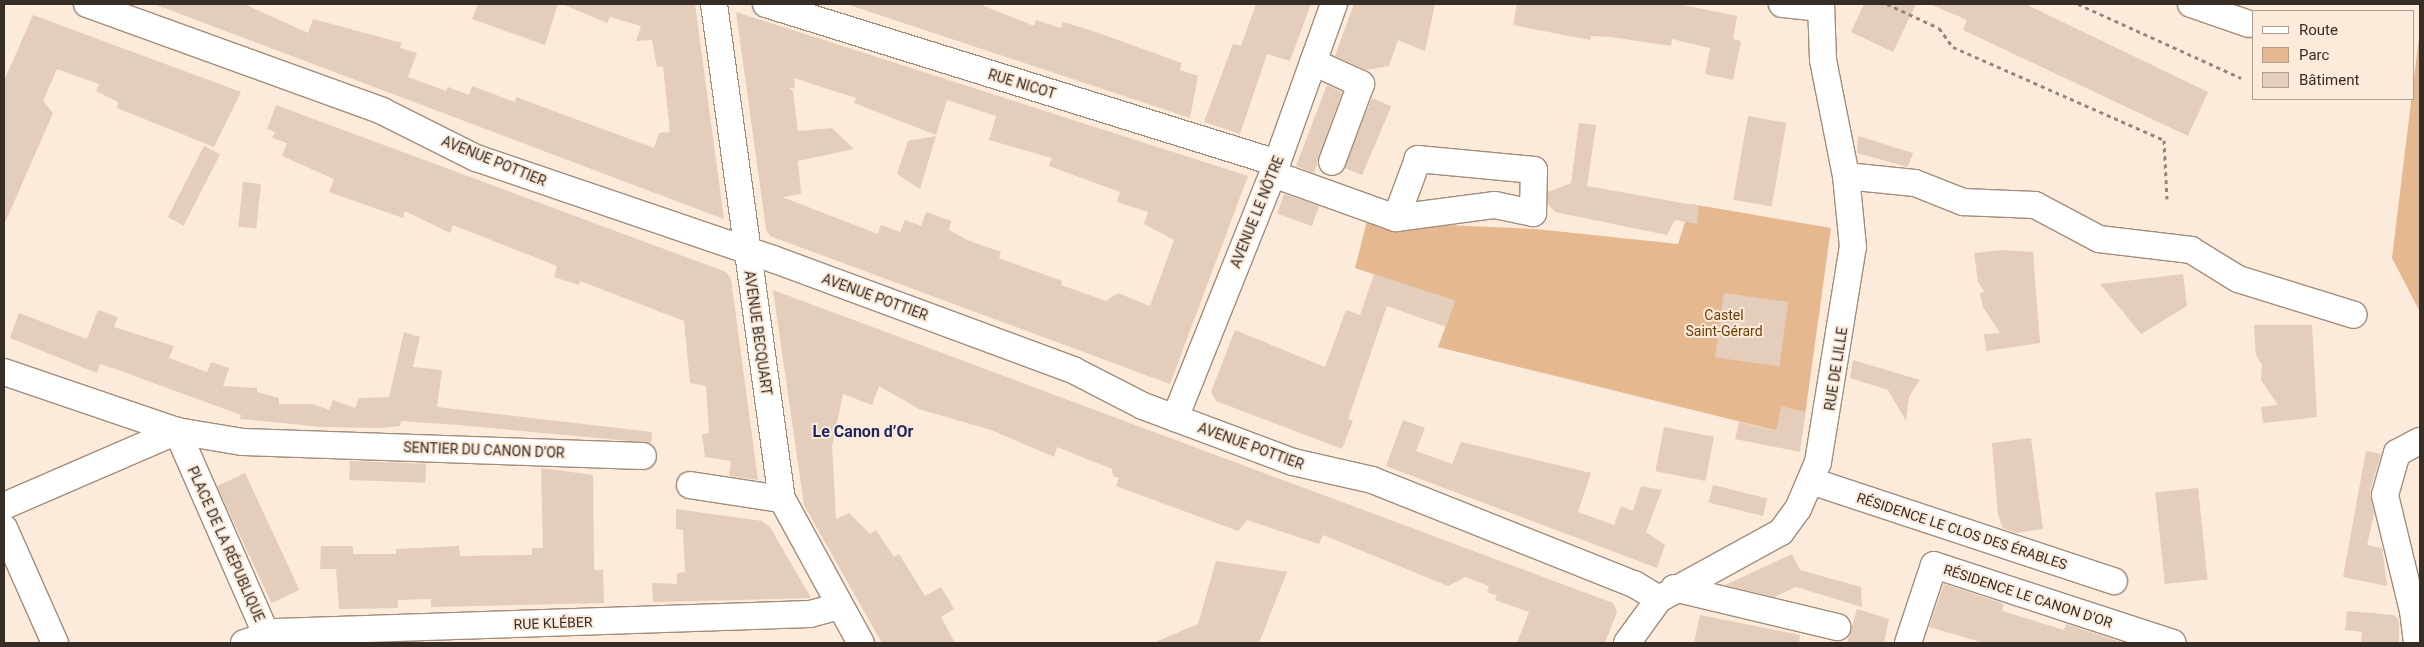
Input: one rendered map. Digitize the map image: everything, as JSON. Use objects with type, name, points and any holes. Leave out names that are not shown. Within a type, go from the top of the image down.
[{"type":"street","name":"AVENUE POTTIER","points":[[87,4],[382,111],[476,158],[748,252],[1073,370],[1175,418],[1305,466],[1372,480],[1634,584],[1667,593],[1837,627]]},
{"type":"street","name":"AVENUE BECQUART","points":[[714,4],[782,498],[862,643]]},
{"type":"street","name":"RUE NICOT","points":[[766,4],[1275,169],[1396,218]]},
{"type":"street","name":"AVENUE LE NÔTRE","points":[[1175,418],[1275,169],[1334,4]]},
{"type":"street","points":[[1782,4],[1821,6]]},
{"type":"street","points":[[2191,4],[2249,24]]},
{"type":"street","name":"RUE DE LILLE","points":[[1628,643],[1667,593],[1781,532],[1811,481],[1828,415],[1852,270],[1846,176],[1827,85],[1821,6]]},
{"type":"street","points":[[1313,62],[1361,84],[1332,162]]},
{"type":"street","points":[[1418,159],[1534,170],[1533,213],[1496,205],[1396,218],[1418,159]]},
{"type":"street","points":[[1846,176],[1915,183],[1963,202],[2035,205],[2099,239],[2191,250],[2238,279],[2354,315]]},
{"type":"street","points":[[4,372],[177,431]]},
{"type":"street","points":[[4,506],[177,431]]},
{"type":"street","name":"SENTIER DU CANON D'OR","points":[[177,431],[242,442],[643,456]]},
{"type":"street","name":"PLACE DE LA RÉPUBLIQUE","points":[[177,431],[255,639]]},
{"type":"street","points":[[2417,643],[2414,611],[2385,495],[2397,453],[2420,441]]},
{"type":"street","name":"RÉSIDENCE LE CLOS DES ÉRABLES","points":[[1811,481],[2114,581]]},
{"type":"street","points":[[690,485],[782,498]]},
{"type":"street","points":[[4,528],[55,643]]},
{"type":"street","name":"RÉSIDENCE LE CANON D'OR","points":[[1908,643],[1934,565],[2173,643]]},
{"type":"street","points":[[4,569],[37,643]]},
{"type":"street","name":"RUE KLÉBER","points":[[255,639],[810,614],[840,606]]},
{"type":"path","points":[[1887,4],[1938,28],[1953,47],[2164,140],[2167,199]]},
{"type":"path","points":[[2078,4],[2241,78]]},
{"type":"green space","points":[[2420,29],[2420,312],[2392,258],[2411,100],[2414,100],[2414,78]]},
{"type":"green space","name":"Castel Saint-Gérard","points":[[1691,204],[1831,228],[1802,437],[1438,347],[1455,301],[1355,268],[1369,213],[1423,224],[1536,229],[1678,244]]},
{"type":"building","points":[[154,4],[244,4],[308,33],[313,19],[402,43],[400,48],[417,53],[408,77],[446,91],[448,87],[469,95],[472,86],[515,102],[516,97],[654,148],[659,133],[670,132],[663,66],[657,67],[652,40],[636,41],[641,26],[610,17],[607,23],[562,4],[695,4],[724,219]]},
{"type":"building","points":[[478,4],[558,4],[545,45],[472,19]]},
{"type":"building","points":[[846,4],[979,4],[1034,26],[1036,20],[1061,28],[1063,22],[1093,31],[1182,63],[1180,70],[1198,76],[1190,118]]},
{"type":"building","points":[[1256,4],[1311,4],[1290,61],[1267,54],[1240,134],[1204,122],[1233,44],[1241,46]]},
{"type":"building","points":[[1354,4],[1435,4],[1425,51],[1398,40],[1389,66],[1366,70],[1335,56]]},
{"type":"building","points":[[1517,4],[1678,4],[1737,16],[1733,39],[1741,41],[1733,80],[1705,74],[1710,48],[1672,39],[1671,46],[1611,37],[1591,36],[1590,40],[1513,25]]},
{"type":"building","points":[[1864,4],[1916,4],[1893,52],[1851,32]]},
{"type":"building","points":[[1930,4],[2025,4],[2208,92],[2188,136],[1963,30],[1967,20]]},
{"type":"building","points":[[736,12],[1248,176],[1170,384],[770,236],[766,229]],"holes":[[[794,78],[856,98],[854,103],[936,135],[947,100],[996,116],[989,140],[1052,158],[1049,166],[1120,192],[1117,202],[1148,212],[1144,224],[1174,240],[1150,306],[1118,293],[1106,301],[1061,285],[1062,281],[999,258],[1001,252],[967,240],[949,230],[951,221],[926,212],[921,226],[905,220],[900,232],[881,225],[878,234],[782,197],[801,194],[798,161],[854,149],[832,128],[798,131],[793,91],[788,87],[795,89]]]},
{"type":"building","points":[[33,15],[241,92],[214,147],[117,108],[118,102],[96,91],[99,84],[57,69],[43,101],[53,113],[4,225],[4,81]]},
{"type":"building","points":[[1327,85],[1342,92],[1314,173],[1296,166]]},
{"type":"building","points":[[1372,98],[1391,106],[1362,175],[1343,167]]},
{"type":"building","points":[[276,105],[726,272],[731,279],[758,480],[729,476],[731,461],[705,457],[702,434],[709,433],[706,386],[690,383],[684,321],[580,281],[579,285],[554,277],[557,266],[453,225],[450,233],[405,211],[403,218],[329,192],[334,179],[282,156],[287,143],[272,138],[275,132],[267,129]]},
{"type":"building","points":[[1748,116],[1786,123],[1772,206],[1733,200]]},
{"type":"building","points":[[1579,123],[1596,125],[1587,186],[1699,206],[1697,224],[1675,220],[1667,235],[1555,212],[1548,204],[1548,192],[1571,183]]},
{"type":"building","points":[[936,136],[920,189],[897,174],[908,141]]},
{"type":"building","points":[[1858,136],[1913,153],[1908,167],[1857,153]]},
{"type":"building","points":[[204,146],[220,154],[184,225],[168,217]]},
{"type":"building","points":[[243,182],[261,184],[256,229],[238,227]]},
{"type":"building","points":[[1284,194],[1319,206],[1312,226],[1277,214]]},
{"type":"building","points":[[2003,250],[2033,252],[2040,343],[1986,351],[1984,334],[2000,333],[1983,307],[1980,294],[1984,291],[1978,282],[1974,253]]},
{"type":"building","points":[[1374,274],[1455,301],[1446,327],[1387,306],[1348,419],[1353,421],[1342,449],[1216,401],[1211,392],[1235,330],[1325,367],[1346,310],[1360,315]]},
{"type":"building","points":[[2183,274],[2187,306],[2141,334],[2100,284]]},
{"type":"building","points":[[773,290],[1613,603],[1617,612],[1605,643],[1517,643],[1529,612],[1495,600],[1497,596],[1487,592],[1489,586],[1465,577],[1448,586],[1323,535],[1319,544],[1247,520],[1238,531],[1116,486],[1119,478],[1113,476],[1112,469],[1057,447],[1054,457],[991,430],[919,409],[879,386],[872,405],[843,394],[832,446],[836,519],[849,513],[870,534],[876,530],[894,557],[899,554],[925,596],[941,587],[954,609],[941,617],[955,643],[882,643],[804,505]]},
{"type":"building","name":"Castel Saint-Gérard","points":[[1724,293],[1788,302],[1779,366],[1715,357]]},
{"type":"building","points":[[98,310],[118,317],[114,327],[174,346],[169,358],[207,372],[211,362],[229,368],[223,386],[257,388],[257,392],[279,398],[279,404],[313,404],[329,410],[333,400],[355,408],[359,398],[389,397],[404,332],[420,337],[413,367],[442,370],[437,407],[652,432],[651,443],[401,421],[400,426],[381,428],[322,427],[240,419],[241,415],[121,371],[100,364],[97,373],[10,338],[19,313],[87,339]]},
{"type":"building","points":[[2254,325],[2312,325],[2317,417],[2263,423],[2261,407],[2278,405],[2261,380],[2262,365],[2256,355]]},
{"type":"building","points":[[1853,360],[1920,380],[1909,397],[1906,421],[1888,390],[1850,378]]},
{"type":"building","points":[[1781,406],[1805,412],[1800,452],[1735,439],[1739,422],[1776,431]]},
{"type":"building","points":[[1403,420],[1425,428],[1416,451],[1452,464],[1461,442],[1591,473],[1578,512],[1614,525],[1621,506],[1633,511],[1641,486],[1662,490],[1646,532],[1665,545],[1657,568],[1386,466]]},
{"type":"building","points":[[1664,427],[1714,437],[1705,481],[1655,471]]},
{"type":"building","points":[[2031,438],[2043,529],[2016,533],[2003,528],[1998,515],[1992,443]]},
{"type":"building","points":[[2366,451],[2381,454],[2370,491],[2374,514],[2367,545],[2382,548],[2387,586],[2343,577]]},
{"type":"building","points":[[350,461],[426,464],[425,483],[349,480]]},
{"type":"building","points":[[541,468],[593,475],[594,570],[603,570],[604,603],[431,607],[431,599],[398,600],[398,608],[339,609],[336,569],[320,569],[321,546],[353,546],[353,554],[396,554],[396,549],[459,546],[460,556],[532,555],[532,548],[543,548]]},
{"type":"building","points":[[245,473],[300,590],[271,603],[217,486]]},
{"type":"building","points":[[1713,485],[1767,499],[1763,516],[1709,502]]},
{"type":"building","points":[[2198,488],[2208,579],[2165,584],[2155,492]]},
{"type":"building","points":[[676,509],[762,521],[770,527],[811,598],[653,602],[652,583],[677,584],[677,573],[685,572],[683,530],[676,529]]},
{"type":"building","points":[[1792,554],[1800,570],[1861,587],[1862,607],[1796,587],[1774,597],[1725,585]]},
{"type":"building","points":[[1216,561],[1287,572],[1259,643],[1153,643],[1198,624]]},
{"type":"building","points":[[1944,584],[2004,604],[2002,611],[2064,630],[2066,624],[2124,643],[1984,643],[1929,627]]},
{"type":"building","points":[[1857,609],[1889,619],[1884,643],[1847,643]]},
{"type":"building","points":[[2347,611],[2394,615],[2399,620],[2399,643],[2361,643],[2362,632],[2345,630]]},
{"type":"building","points":[[1700,615],[1800,635],[1799,643],[1694,643]]},
{"type":"district","name":"Le Canon d’Or","points":[[863,432]]}]
